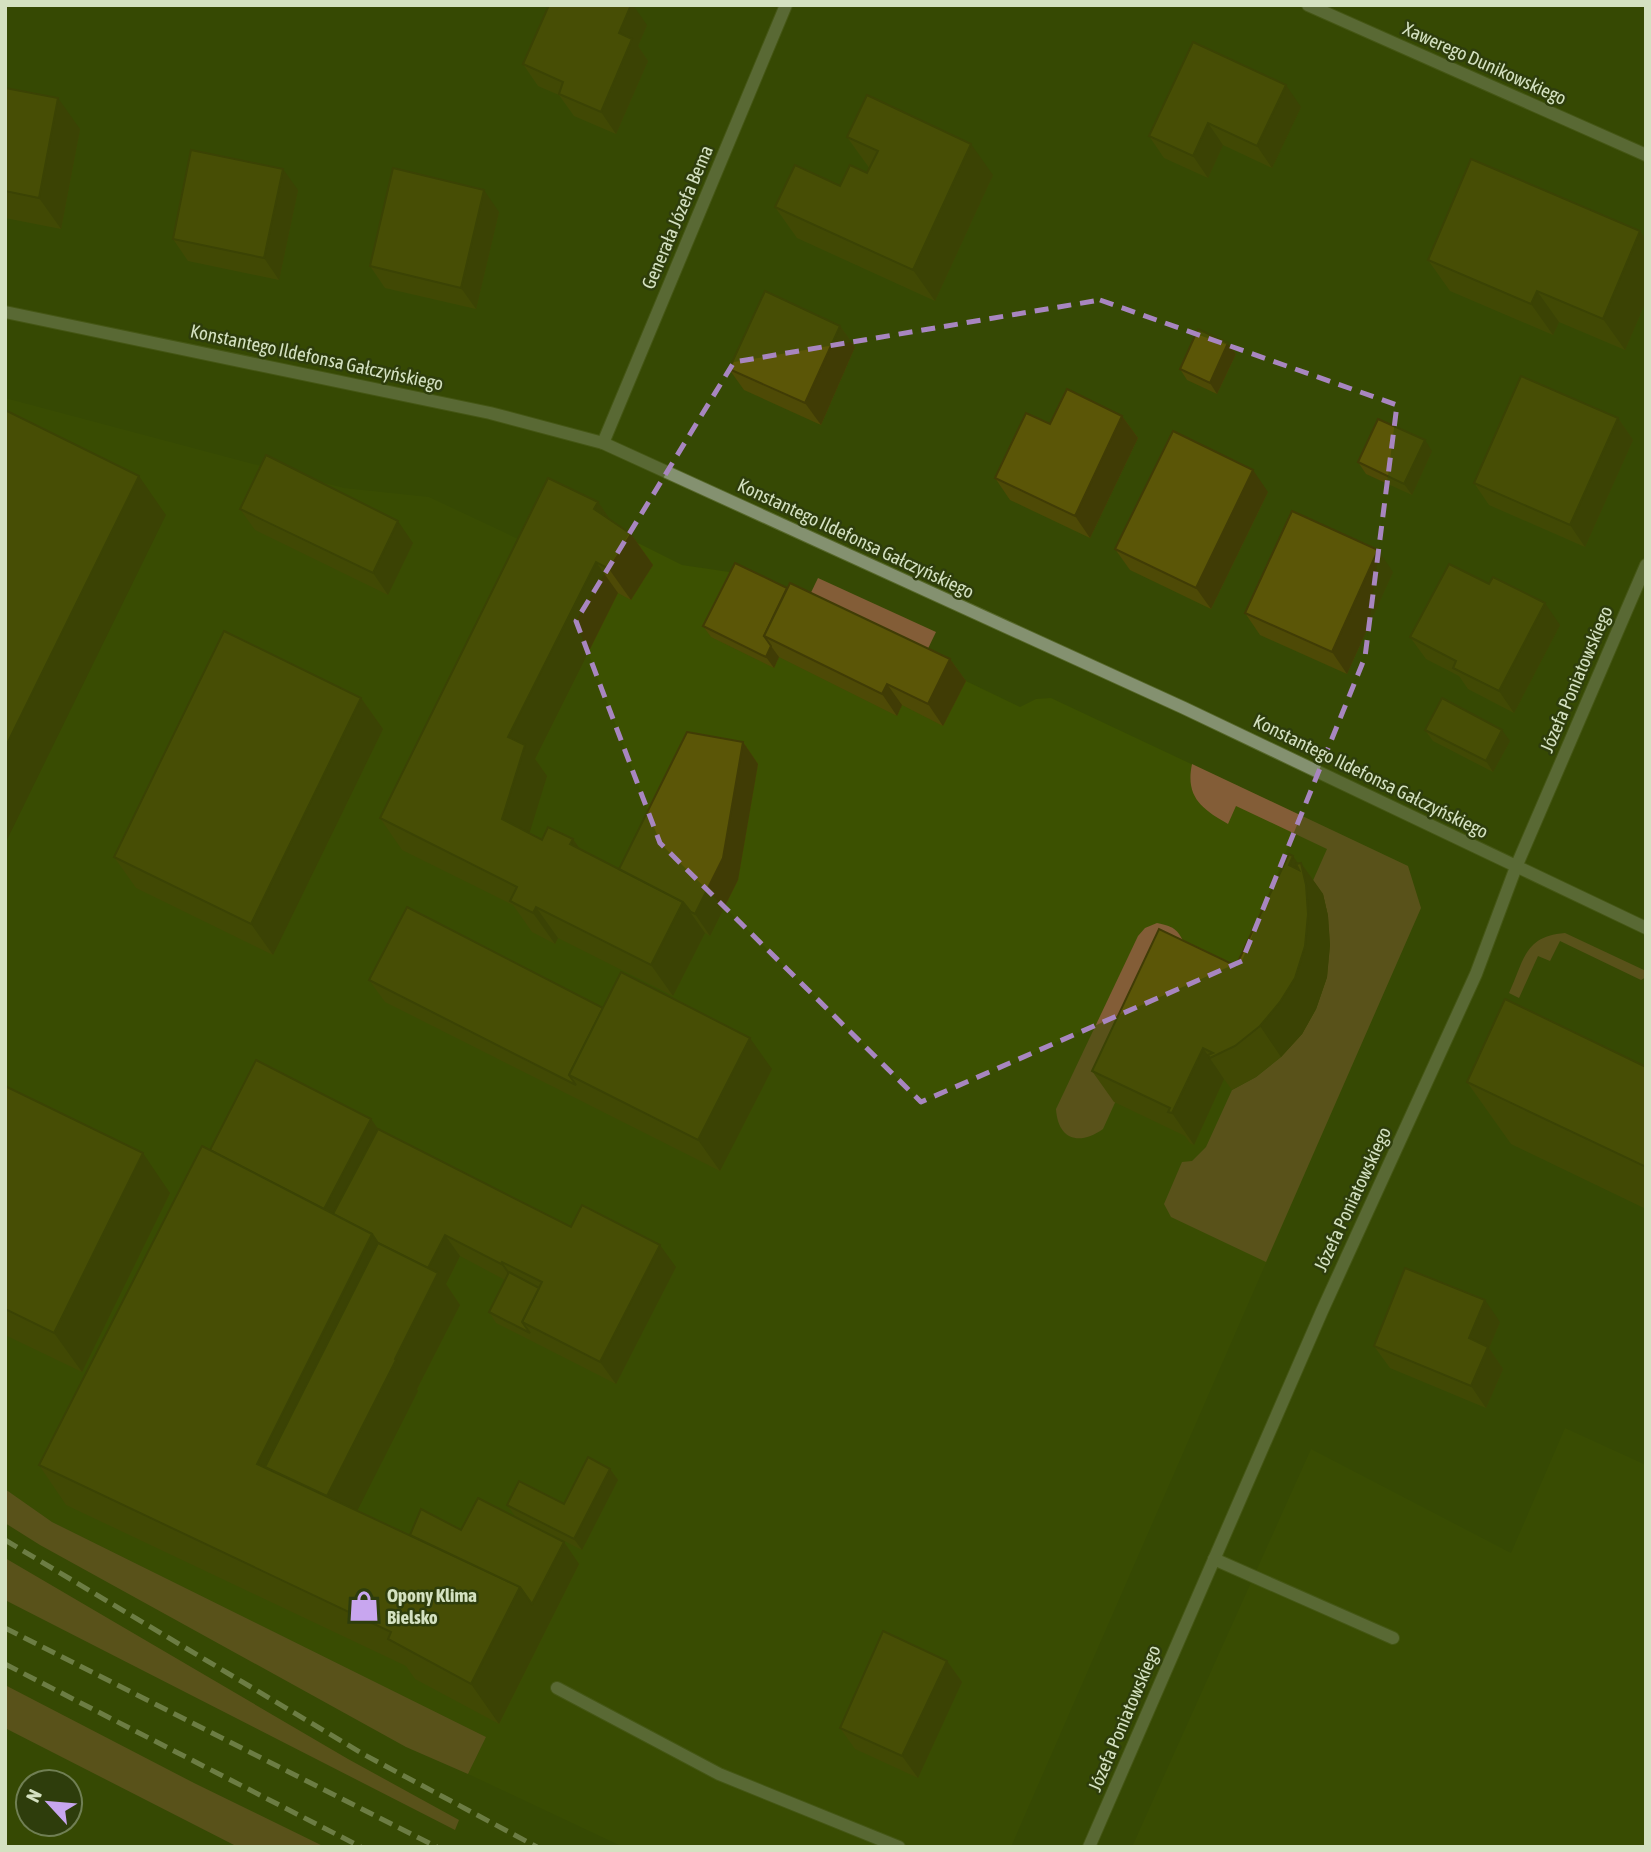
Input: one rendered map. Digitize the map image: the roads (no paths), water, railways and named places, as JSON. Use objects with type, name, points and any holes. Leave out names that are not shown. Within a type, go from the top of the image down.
[{"type":"street","name":"Generała Józefa Bema","points":[[604,443],[786,5]]},
{"type":"street","name":"Xawerego Dunikowskiego","points":[[1308,5],[1646,155]]},
{"type":"street","name":"Konstantego Ildefonsa Gałczyńskiego","points":[[5,312],[490,413],[604,443],[1172,702],[1646,929]]},
{"type":"street","name":"Józefa Poniatowskiego","points":[[1089,1847],[1322,1311],[1476,974],[1516,867],[1646,565]]},
{"type":"street","points":[[1214,1559],[1393,1638]]},
{"type":"street","points":[[558,1688],[719,1774],[899,1847]]},
{"type":"railway","points":[[5,1540],[363,1754],[537,1847]]},
{"type":"railway","points":[[5,1628],[437,1847]]},
{"type":"railway","points":[[5,1664],[361,1847]]},
{"type":"place","name":"Opony Klima Bielsko","points":[[364,1606]]}]
